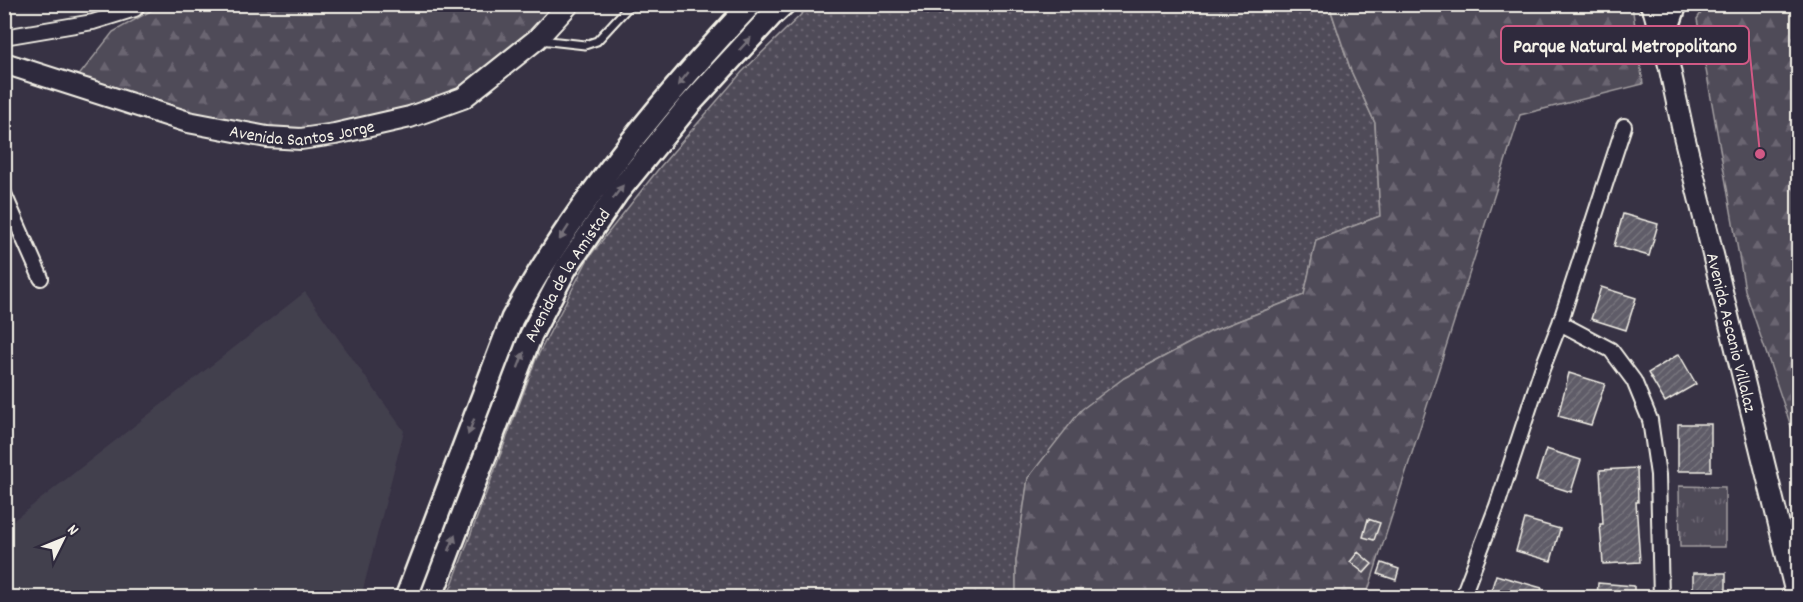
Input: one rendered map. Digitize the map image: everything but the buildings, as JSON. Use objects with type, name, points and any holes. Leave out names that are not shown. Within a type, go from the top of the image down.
[{"type":"main road","name":"Avenida Santos Jorge","points":[[4,63],[188,122],[267,138],[301,139],[334,135],[410,117],[463,98],[537,39],[569,4]]},
{"type":"main road","name":"Avenida de la Amistad","points":[[406,597],[512,319],[532,281],[585,201],[699,59],[751,4]]},
{"type":"main road","name":"Avenida de la Amistad","points":[[431,597],[531,335],[566,268],[618,192],[689,105],[784,4]]},
{"type":"main road","points":[[1659,9],[1676,4]]},
{"type":"main road","name":"Avenida Ascanio Villalaz","points":[[1659,9],[1684,136],[1797,597]]},
{"type":"street","points":[[4,37],[93,22],[135,9],[138,4]]},
{"type":"street","points":[[1462,597],[1497,506],[1542,369],[1560,323],[1624,126]]},
{"type":"street","points":[[4,194],[41,278]]},
{"type":"street","points":[[1560,323],[1611,350],[1634,381],[1650,420],[1658,475],[1660,597]]},
{"type":"lane","points":[[537,39],[585,45],[597,41],[631,4]]},
{"type":"shaded area","points":[[305,292],[404,431],[361,597],[5,597],[5,527]]},
{"type":"green space","points":[[1707,4],[1798,5],[1798,447],[1745,290],[1697,19]]},
{"type":"green space","points":[[161,5],[556,5],[529,35],[455,90],[409,110],[318,133],[217,122],[77,78],[113,32]]},
{"type":"green space","points":[[811,5],[1329,5],[1351,71],[1375,123],[1380,216],[1316,240],[1304,295],[1210,332],[1124,378],[1028,478],[1016,561],[1016,597],[447,598],[536,359],[589,257],[660,167],[742,72]]},
{"type":"green space","points":[[1329,5],[1632,5],[1643,84],[1520,115],[1366,597],[1016,598],[1016,561],[1028,478],[1081,410],[1124,378],[1210,332],[1304,295],[1316,240],[1380,216],[1375,123],[1351,71]]},
{"type":"green space","points":[[1679,486],[1725,487],[1725,547],[1680,547]]},
{"type":"place","name":"Parque Natural Metropolitano","points":[[1760,154]]}]
